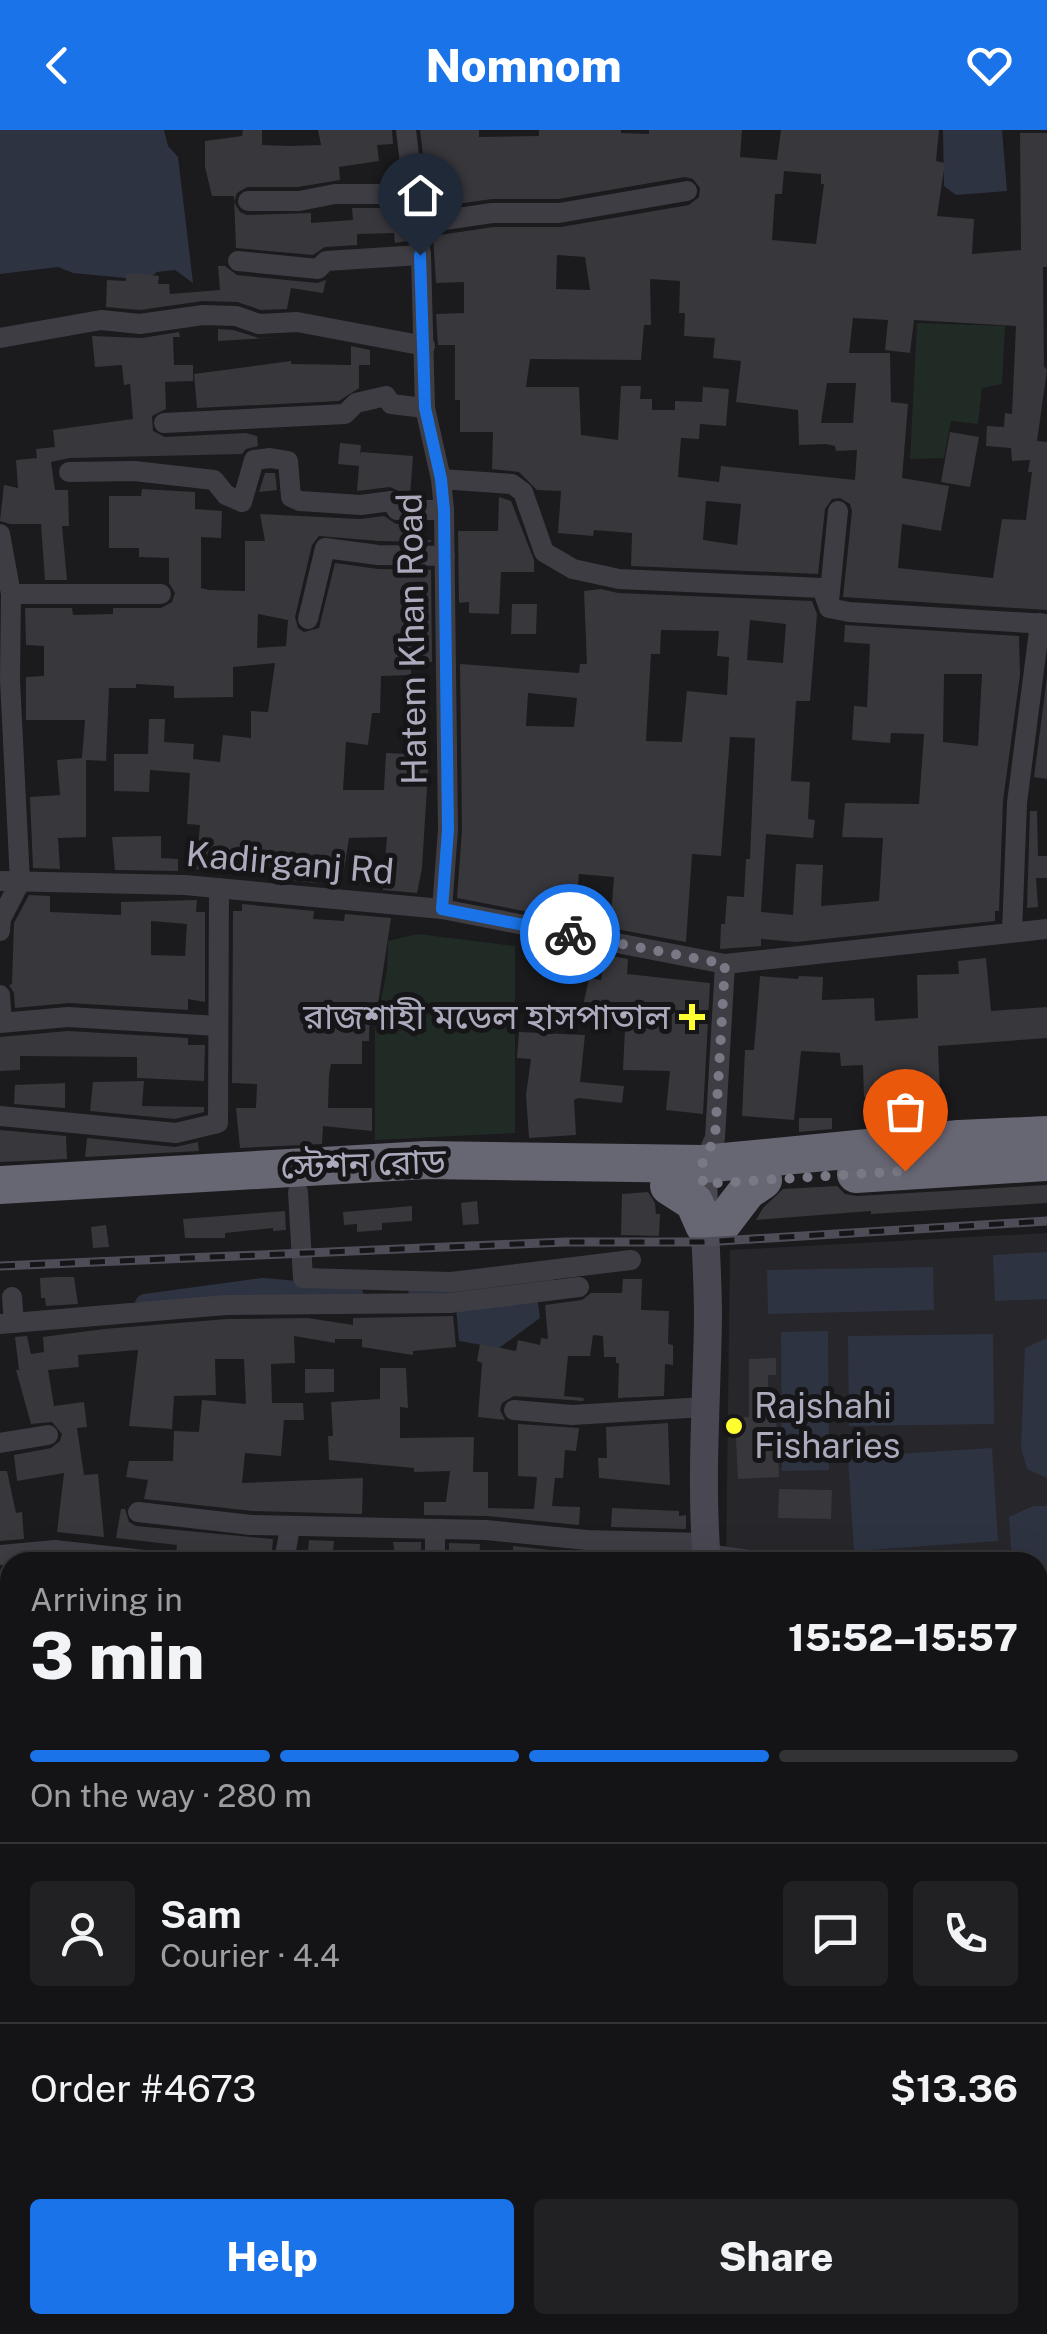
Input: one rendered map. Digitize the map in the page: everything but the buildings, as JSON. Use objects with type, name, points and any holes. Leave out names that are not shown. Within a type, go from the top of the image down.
[{"type":"highway","points":[[707,1169],[960,1139],[1047,1135]]},
{"type":"highway","name":"স্টেশন রোড","points":[[0,1185],[426,1160],[707,1169]]},
{"type":"highway","points":[[707,1169],[763,1180],[1047,1162]]},
{"type":"highway","points":[[707,1169],[694,1202],[712,1225],[763,1180]]},
{"type":"highway","name":"স্টেশন রোড","points":[[0,1210],[707,1169]]},
{"type":"street","name":"Hatem Khan Road","points":[[406,130],[418,224],[426,346],[425,408],[444,510],[448,830],[442,909]]},
{"type":"street","points":[[418,224],[492,214],[559,213],[687,191]]},
{"type":"street","points":[[248,201],[299,201],[335,194],[414,194]]},
{"type":"street","points":[[238,261],[318,269],[326,261],[420,255]]},
{"type":"street","points":[[0,338],[102,320],[140,324],[203,315],[236,316],[258,324],[297,322],[426,346]]},
{"type":"street","points":[[164,422],[345,414],[356,403],[386,396],[390,404],[425,408]]},
{"type":"street","points":[[69,472],[134,470],[214,480],[226,495],[242,502],[254,460],[270,458],[288,461],[291,497],[300,500],[361,505],[391,502],[398,510],[444,510]]},
{"type":"street","points":[[441,479],[512,484],[523,492],[544,552],[573,569],[619,579],[822,588],[829,608]]},
{"type":"street","points":[[829,608],[838,511]]},
{"type":"street","points":[[0,534],[12,594],[6,718],[10,881],[0,931]]},
{"type":"street","points":[[308,618],[325,548],[378,555],[445,556]]},
{"type":"street","points":[[12,594],[161,594]]},
{"type":"street","points":[[829,608],[1044,623],[1016,803],[1012,932]]},
{"type":"street","name":"Kadirganj Rd","points":[[10,881],[219,888],[442,909],[725,964],[1047,929]]},
{"type":"street","points":[[0,1116],[176,1133],[218,1124],[219,888]]},
{"type":"street","points":[[706,1552],[705,1407],[712,1225],[707,1169],[725,964]]},
{"type":"street","points":[[0,994],[1,1022],[68,1016],[218,1026]]},
{"type":"street","points":[[298,1192],[303,1278],[383,1293]]},
{"type":"street","points":[[450,1292],[632,1260]]},
{"type":"street","points":[[12,1297],[7,1324],[383,1293],[579,1287]]},
{"type":"street","points":[[514,1410],[572,1415],[705,1407]]},
{"type":"street","points":[[0,1443],[48,1435]]},
{"type":"street","points":[[138,1512],[290,1527],[435,1530],[694,1552]]},
{"type":"street","points":[[286,1552],[290,1527]]},
{"type":"street","points":[[435,1530],[435,1552]]},
{"type":"street","points":[[33,1552],[73,1552]]},
{"type":"shaded area","points":[[917,323],[1005,326],[1002,384],[982,388],[978,424],[951,421],[944,458],[910,459]]},
{"type":"shaded area","points":[[418,934],[515,946],[515,1133],[375,1140],[375,1031],[387,970],[388,941]]},
{"type":"shaded area","points":[[1047,1233],[1047,1552],[726,1552],[730,1250]]},
{"type":"water","points":[[0,130],[164,130],[168,146],[178,157],[193,283],[175,270],[157,272],[146,280],[73,273],[58,267],[0,274]]},
{"type":"water","points":[[943,130],[1002,130],[1007,191],[956,195],[944,186]]},
{"type":"water","points":[[1047,1252],[1047,1299],[995,1301],[993,1255]]},
{"type":"water","points":[[933,1267],[934,1310],[768,1314],[767,1270]]},
{"type":"water","points":[[537,1297],[540,1318],[499,1348],[459,1341],[456,1307]]},
{"type":"water","points":[[828,1331],[829,1470],[782,1471],[781,1332]]},
{"type":"water","points":[[993,1334],[994,1424],[849,1426],[848,1336]]},
{"type":"water","points":[[1047,1338],[1047,1478],[1027,1469],[1021,1448],[1025,1348]]},
{"type":"water","points":[[992,1448],[998,1541],[854,1551],[848,1457]]},
{"type":"water","points":[[1033,1506],[1047,1506],[1047,1552],[1011,1552],[1009,1517]]},
{"type":"waterway","points":[[418,1295],[543,1280]]},
{"type":"waterway","points":[[145,1304],[263,1288],[354,1296]]},
{"type":"railway","points":[[0,1266],[565,1242],[703,1242],[1047,1221]]},
{"type":"way so far","points":[[570,934],[725,964],[715,1138],[702,1164],[703,1184],[905,1171]]},
{"type":"place","name":"রাজশাহী মডেল হাসপাতাল","points":[[692,1017]]},
{"type":"place","name":"Rajshahi Fisharies","points":[[734,1426]]},
{"type":"route","points":[[420,255],[426,346],[425,408],[444,510],[448,830],[442,909],[570,934]]}]
